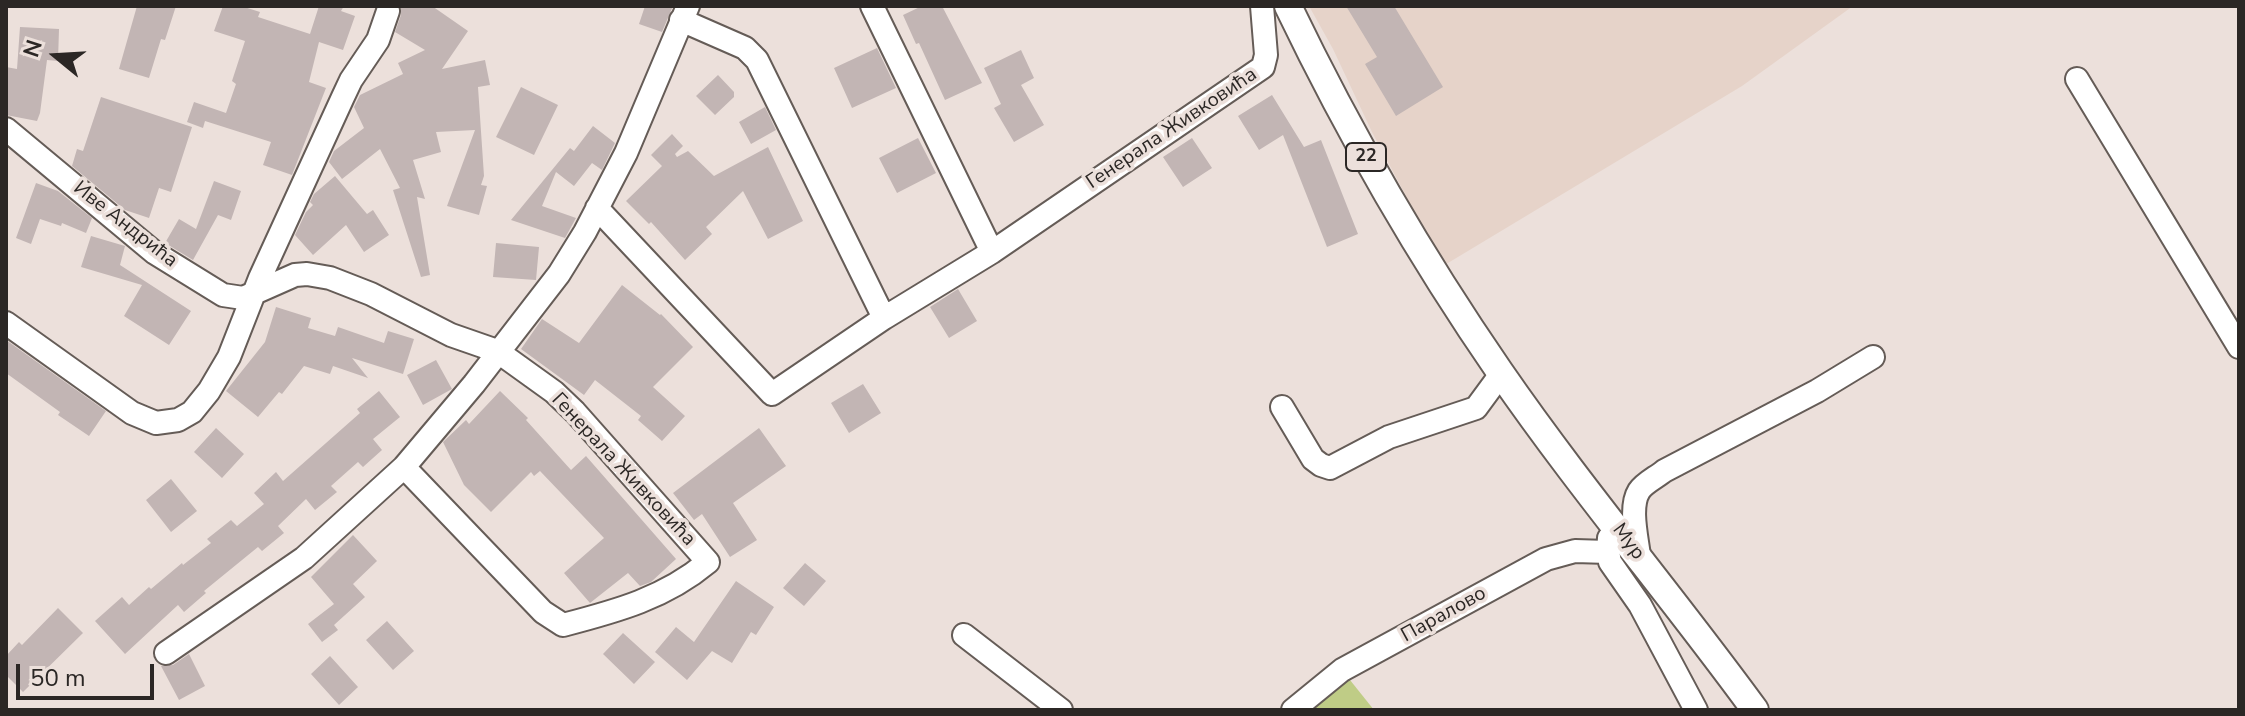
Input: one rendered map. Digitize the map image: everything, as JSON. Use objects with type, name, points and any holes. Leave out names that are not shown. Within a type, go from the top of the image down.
[{"type":"main road","name":"Мур","points":[[1288,6],[1361,149],[1501,374],[1755,710]]},
{"type":"street","points":[[872,6],[992,252]]},
{"type":"street","name":"Генерала Живковића","points":[[597,208],[772,394],[884,318],[992,252],[1263,67],[1266,55],[1262,6]]},
{"type":"street","points":[[6,323],[132,413],[156,423],[178,420],[192,412],[229,357],[351,80],[378,40],[388,11]]},
{"type":"street","points":[[166,653],[304,558],[404,467],[474,384],[559,274],[597,208],[642,117],[684,13],[745,48],[757,60],[884,318]]},
{"type":"street","points":[[2077,79],[2239,347]]},
{"type":"street","name":"Иве Андрића","points":[[6,129],[155,253],[223,295],[243,298],[254,295]]},
{"type":"street","name":"Генерала Живковића","points":[[254,295],[284,279],[318,275],[355,287],[451,335],[497,351],[554,392],[575,412],[708,562],[687,580],[625,609],[563,625],[543,612],[404,467]]},
{"type":"street","points":[[1639,556],[1635,509],[1637,493],[1642,487],[1664,471],[1817,391],[1873,357]]},
{"type":"street","points":[[1282,407],[1313,459],[1330,468],[1389,437],[1476,408],[1501,374]]},
{"type":"street","points":[[1616,527],[1609,539],[1610,562],[1640,605],[1696,710]]},
{"type":"street","name":"Паралово","points":[[1293,710],[1342,670],[1546,559],[1575,551],[1608,552]]},
{"type":"street","points":[[964,635],[1061,710]]},
{"type":"shaded area","points":[[1309,6],[1853,6],[1742,86],[1443,266]]},
{"type":"green space","points":[[1342,670],[1374,710],[1293,710]]},
{"type":"building","points":[[137,6],[176,6],[165,40],[161,39],[149,78],[119,69]]},
{"type":"building","points":[[223,6],[241,6],[260,12],[258,17],[310,34],[319,6],[344,6],[341,11],[355,16],[343,50],[319,42],[309,82],[326,88],[292,175],[263,165],[271,142],[205,121],[203,128],[187,122],[194,102],[226,113],[236,84],[232,81],[245,41],[214,31]]},
{"type":"building","points":[[401,6],[432,6],[468,31],[442,69],[485,60],[490,85],[478,87],[484,176],[481,185],[487,186],[479,215],[447,206],[475,130],[436,132],[441,152],[413,160],[425,199],[417,197],[430,275],[421,277],[393,190],[400,188],[380,149],[342,179],[329,162],[334,151],[364,128],[354,107],[360,95],[403,74],[398,63],[425,50],[395,32]]},
{"type":"building","points":[[645,6],[673,6],[662,32],[639,24]]},
{"type":"building","points":[[922,6],[942,6],[982,83],[945,100],[903,15]]},
{"type":"building","points":[[1346,6],[1394,6],[1443,87],[1396,116],[1365,64],[1377,57]]},
{"type":"building","points":[[20,27],[59,29],[58,61],[47,60],[37,121],[6,115],[6,67],[17,69]]},
{"type":"building","points":[[877,48],[896,88],[852,108],[834,68]]},
{"type":"building","points":[[1021,50],[1034,78],[1021,85],[1044,125],[1014,142],[994,108],[1001,104],[984,68]]},
{"type":"building","points":[[718,75],[734,92],[734,97],[715,115],[696,96]]},
{"type":"building","points":[[521,87],[558,105],[534,155],[496,137]]},
{"type":"building","points":[[1272,95],[1304,147],[1321,140],[1358,234],[1327,247],[1283,135],[1259,150],[1238,116]]},
{"type":"building","points":[[101,97],[192,127],[171,192],[159,188],[149,218],[125,210],[72,166],[77,149],[83,151]]},
{"type":"building","points":[[765,107],[776,130],[751,144],[739,122]]},
{"type":"building","points":[[593,126],[615,143],[602,170],[592,163],[574,186],[556,172],[542,206],[576,218],[565,238],[511,220],[570,148],[574,151]]},
{"type":"building","points":[[672,134],[683,146],[675,154],[677,157],[688,151],[714,176],[768,147],[803,221],[768,239],[743,191],[706,227],[712,234],[685,260],[651,222],[649,224],[626,201],[662,166],[651,155]]},
{"type":"building","points":[[918,138],[936,173],[897,193],[879,158]]},
{"type":"building","points":[[1192,138],[1212,168],[1183,187],[1163,157]]},
{"type":"building","points":[[335,176],[367,214],[373,210],[389,235],[364,252],[346,225],[313,255],[295,235],[306,212],[313,205],[310,202],[314,194]]},
{"type":"building","points":[[214,181],[241,191],[231,220],[218,215],[193,260],[165,243],[179,219],[196,229]]},
{"type":"building","points":[[36,183],[58,191],[92,218],[86,233],[62,223],[61,226],[40,219],[31,244],[16,238]]},
{"type":"building","points":[[91,236],[125,246],[120,265],[191,311],[169,345],[124,316],[142,285],[81,267]]},
{"type":"building","points":[[496,243],[539,247],[536,280],[493,277]]},
{"type":"building","points":[[622,285],[661,314],[693,347],[653,387],[685,416],[662,441],[638,420],[641,416],[595,380],[584,395],[521,349],[542,319],[579,343]]},
{"type":"building","points":[[958,289],[977,321],[949,338],[930,307]]},
{"type":"building","points":[[276,307],[311,318],[308,328],[335,336],[338,327],[384,343],[388,331],[414,339],[403,374],[352,358],[368,378],[333,366],[330,374],[304,366],[282,394],[279,392],[258,417],[226,391],[265,342]]},
{"type":"building","points":[[6,340],[106,411],[89,436],[6,373]]},
{"type":"building","points":[[436,360],[452,389],[423,405],[407,375]]},
{"type":"building","points":[[863,384],[881,413],[849,433],[831,403]]},
{"type":"building","points":[[379,391],[400,417],[373,439],[382,450],[363,467],[358,462],[331,486],[337,492],[315,510],[306,499],[278,526],[284,533],[262,551],[258,547],[204,591],[206,593],[184,612],[178,605],[125,654],[95,621],[122,597],[129,605],[149,587],[151,589],[211,543],[207,539],[231,520],[237,526],[264,504],[254,493],[276,472],[283,481],[360,413],[357,409]]},
{"type":"building","points":[[500,391],[528,418],[526,420],[571,470],[586,456],[676,559],[651,582],[640,586],[628,573],[590,603],[564,573],[604,538],[540,471],[534,476],[531,472],[491,512],[464,485],[443,442],[466,420],[469,424]]},
{"type":"building","points":[[216,428],[244,454],[222,478],[194,452]]},
{"type":"building","points":[[759,428],[786,466],[733,503],[757,540],[730,557],[702,514],[694,520],[673,493]]},
{"type":"building","points":[[171,479],[197,511],[171,532],[146,500]]},
{"type":"building","points":[[353,535],[377,561],[353,584],[365,597],[334,625],[338,630],[322,642],[308,624],[334,604],[311,577]]},
{"type":"building","points":[[805,563],[826,581],[804,606],[783,588]]},
{"type":"building","points":[[736,581],[774,607],[756,635],[751,632],[732,663],[712,651],[687,680],[655,652],[676,627],[694,642]]},
{"type":"building","points":[[58,608],[83,633],[23,692],[6,675],[6,656],[19,642],[22,645]]},
{"type":"building","points":[[387,621],[414,651],[393,670],[366,640]]},
{"type":"building","points":[[623,633],[655,662],[634,684],[603,654]]},
{"type":"building","points":[[189,654],[205,686],[179,700],[161,666],[173,665]]},
{"type":"building","points":[[330,656],[358,687],[339,705],[311,674]]}]
